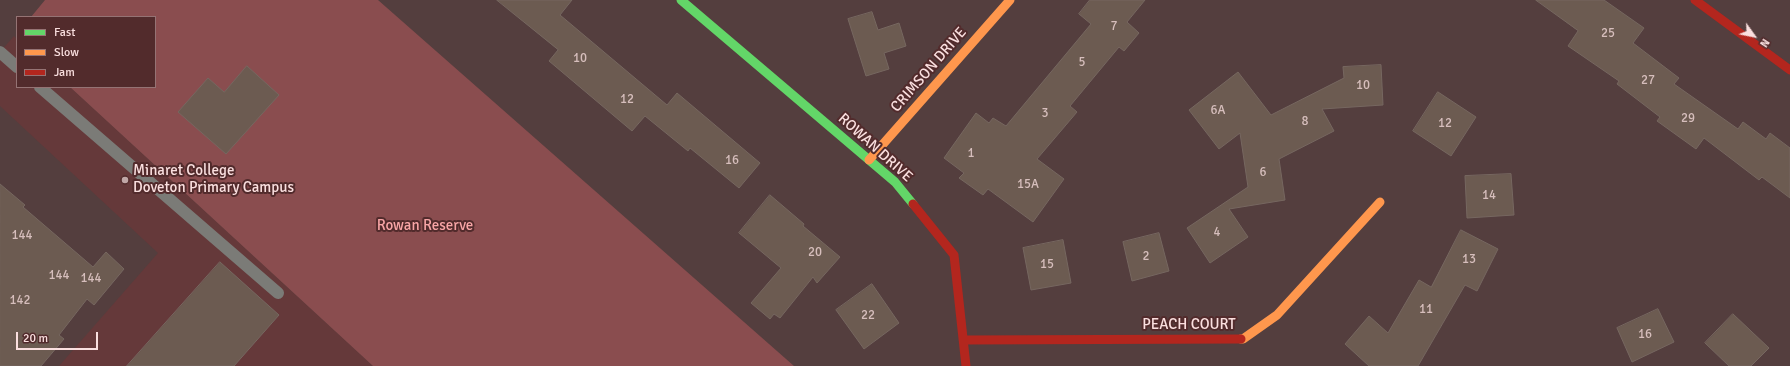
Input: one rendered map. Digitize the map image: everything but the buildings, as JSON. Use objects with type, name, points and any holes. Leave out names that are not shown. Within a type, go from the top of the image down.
[{"type":"street","name":"ROWAN DRIVE","points":[[682,0],[895,182],[954,255],[966,366]]},
{"type":"street","name":"CRIMSON DRIVE","points":[[869,160],[1010,0]]},
{"type":"street","points":[[1695,0],[1790,70]]},
{"type":"street","name":"PEACH COURT","points":[[964,340],[1243,339],[1277,315],[1380,202]]},
{"type":"lane","points":[[0,52],[16,66]]},
{"type":"lane","points":[[41,88],[278,293]]},
{"type":"shaded area","name":"Minaret College Doveton Primary Campus","points":[[14,36],[16,38],[16,88],[71,88],[373,366],[59,366],[158,253],[0,106],[0,52]]},
{"type":"green space","name":"Rowan Reserve","points":[[45,0],[378,0],[794,366],[373,366],[71,88],[156,88],[156,16],[32,16]]},
{"type":"traffic: fast","points":[[681,0],[895,182],[913,204]]},
{"type":"traffic: slow","points":[[869,160],[1010,0]]},
{"type":"traffic: slow","points":[[1241,339],[1277,315],[1380,202]]},
{"type":"traffic: jam","points":[[1695,0],[1790,70]]},
{"type":"traffic: jam","points":[[913,204],[954,255],[966,366]]},
{"type":"traffic: jam","points":[[964,340],[1241,339]]},
{"type":"place","name":"Minaret College Doveton Primary Campus","points":[[125,180]]}]
